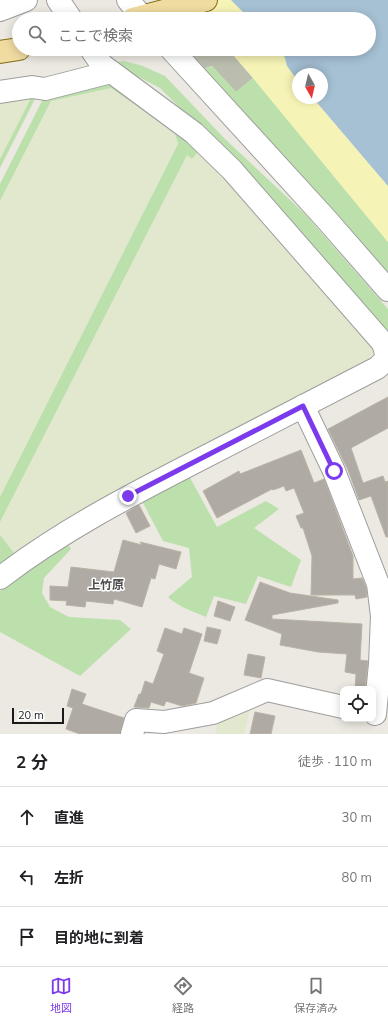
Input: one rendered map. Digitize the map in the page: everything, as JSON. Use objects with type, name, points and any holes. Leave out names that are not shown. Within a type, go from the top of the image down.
[{"type":"main road","points":[[162,12],[206,0]]},
{"type":"main road","points":[[0,52],[12,50]]},
{"type":"street","points":[[0,10],[26,0]]},
{"type":"street","points":[[58,0],[66,12]]},
{"type":"street","points":[[128,0],[139,12]]},
{"type":"street","points":[[0,578],[26,558],[58,537],[128,496],[377,368],[384,362],[386,357],[383,343],[232,170],[194,133],[102,65],[96,56]]},
{"type":"street","points":[[177,56],[326,218],[388,290]]},
{"type":"street","points":[[0,92],[32,86],[45,89],[111,72]]},
{"type":"street","points":[[303,406],[334,471],[378,584],[382,616],[379,716]]},
{"type":"street","points":[[132,734],[136,720],[164,722],[213,713],[267,690],[340,706]]},
{"type":"shaded area","points":[[191,56],[234,56],[253,78],[236,92],[212,66],[203,69]]},
{"type":"shaded area","points":[[111,88],[175,133],[178,144],[0,497],[0,201],[51,101]]},
{"type":"shaded area","points":[[27,97],[30,100],[0,159],[0,101]]},
{"type":"shaded area","points":[[199,151],[226,177],[376,350],[374,357],[108,495],[38,535],[14,553],[0,535],[0,522],[187,155],[192,158]]},
{"type":"shaded area","points":[[251,704],[244,734],[215,734],[219,716]]},
{"type":"green space","points":[[123,61],[143,66],[165,76],[226,140],[305,214],[388,309],[388,340],[239,167],[160,88],[112,63]]},
{"type":"green space","points":[[212,66],[236,92],[253,78],[388,242],[388,278],[203,69]]},
{"type":"green space","points":[[111,81],[190,138],[227,173],[382,353],[378,361],[189,458],[92,511],[22,555],[0,571],[0,535],[14,553],[66,519],[103,498],[374,357],[376,350],[226,177],[199,151],[192,159],[187,155],[0,522],[0,497],[178,144],[175,133],[111,88],[51,101],[0,201],[0,184],[42,101],[48,96]]},
{"type":"green space","points":[[34,93],[35,99],[0,168],[0,159],[30,100],[26,97]]},
{"type":"green space","points":[[189,476],[217,527],[266,501],[279,509],[254,528],[301,560],[291,587],[258,576],[246,604],[214,596],[206,617],[181,606],[168,597],[192,577],[189,548],[163,541],[142,501]]},
{"type":"green space","points":[[67,543],[71,549],[44,578],[42,593],[50,607],[69,617],[120,620],[131,629],[80,676],[0,632],[0,591]]},
{"type":"sand","points":[[184,0],[231,0],[243,12],[195,12]]},
{"type":"sand","points":[[234,56],[284,56],[287,66],[292,73],[292,104],[318,104],[388,186],[388,242]]},
{"type":"water","points":[[231,0],[388,0],[388,186],[318,104],[328,104],[328,68],[292,68],[292,73],[287,66],[284,56],[376,56],[376,12],[243,12]]},
{"type":"building","points":[[388,397],[388,428],[351,448],[363,483],[383,476],[385,482],[388,481],[388,537],[386,537],[371,496],[359,500],[348,470],[328,429]]},
{"type":"building","points":[[301,450],[314,483],[324,479],[353,556],[353,579],[362,578],[366,587],[367,597],[356,599],[355,595],[311,595],[312,556],[303,528],[301,528],[296,516],[304,513],[294,488],[286,491],[284,486],[273,490],[272,489],[217,518],[203,491],[239,471],[240,474]]},
{"type":"building","points":[[139,505],[150,526],[136,533],[126,513]]},
{"type":"building","points":[[123,540],[142,545],[140,542],[181,552],[176,569],[159,564],[155,579],[151,578],[142,607],[114,599],[113,604],[86,601],[85,607],[66,605],[67,601],[50,600],[50,586],[68,587],[71,567],[114,572]]},
{"type":"building","points":[[260,582],[290,593],[338,600],[338,603],[272,615],[272,619],[362,624],[360,660],[368,661],[365,686],[355,686],[356,674],[345,672],[347,654],[318,652],[280,645],[282,634],[245,620]]},
{"type":"building","points":[[218,601],[235,607],[230,621],[214,616]]},
{"type":"building","points":[[207,627],[221,630],[217,644],[204,641]]},
{"type":"building","points":[[165,628],[182,634],[184,628],[202,634],[189,673],[204,678],[196,703],[182,706],[166,701],[164,706],[151,702],[149,708],[134,707],[139,694],[141,694],[145,681],[153,684],[164,654],[157,651]]},
{"type":"building","points":[[248,654],[265,657],[261,678],[244,675]]},
{"type":"building","points":[[72,689],[86,694],[82,704],[124,718],[120,734],[80,734],[66,729],[73,708],[67,706]]},
{"type":"building","points":[[255,712],[275,716],[271,734],[250,734]]},
{"type":"district","name":"上竹原","points":[[106,585]]},
{"type":"route","points":[[128,496],[303,406],[334,471]]}]
